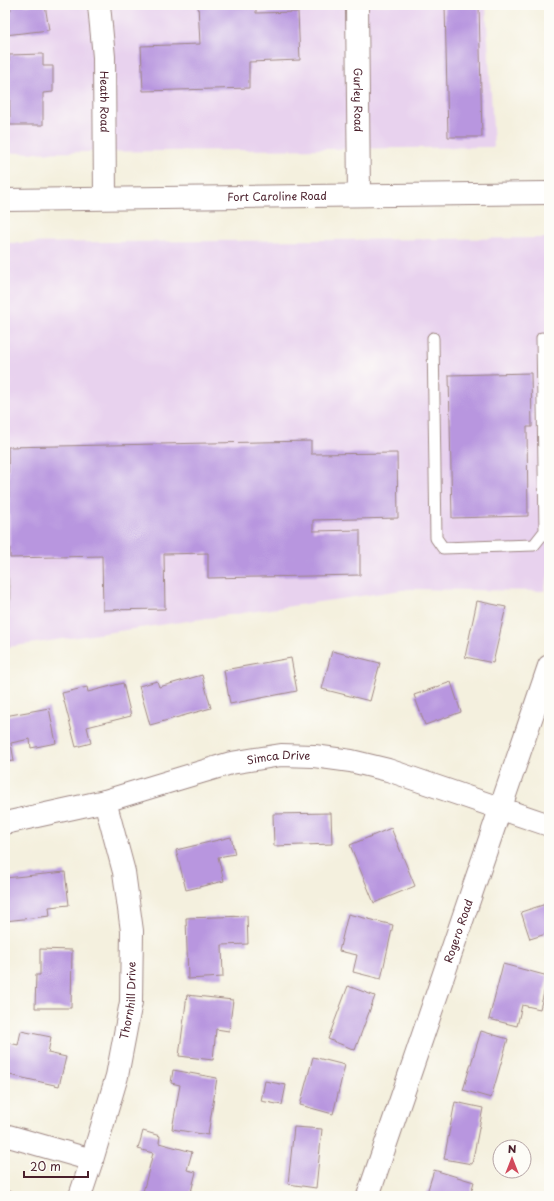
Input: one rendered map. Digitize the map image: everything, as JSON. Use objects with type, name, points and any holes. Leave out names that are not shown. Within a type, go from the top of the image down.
[{"type":"street","name":"Heath Road","points":[[99,5],[104,57],[105,198]]},
{"type":"street","name":"Gurley Road","points":[[357,5],[359,195]]},
{"type":"street","name":"Fort Caroline Road","points":[[5,200],[549,193]]},
{"type":"street","name":"Rogero Road","points":[[368,1196],[549,666]]},
{"type":"street","name":"Simca Drive","points":[[5,823],[105,801],[231,763],[281,755],[314,756],[351,761],[388,770],[549,825]]},
{"type":"street","name":"Thornhill Drive","points":[[80,1196],[117,1076],[131,1002],[132,931],[124,872],[105,801]]},
{"type":"street","points":[[5,1134],[92,1160]]},
{"type":"lane","points":[[433,338],[436,538],[442,548],[534,545],[545,531],[542,338]]},
{"type":"shaded area","points":[[5,5],[486,5],[494,147],[5,153]]},
{"type":"shaded area","points":[[549,238],[549,572],[544,591],[409,589],[8,647],[5,445],[5,243]]},
{"type":"green space","points":[[5,445],[8,647],[5,647]]},
{"type":"building","points":[[10,5],[45,5],[49,30],[5,35],[5,11],[11,10]]},
{"type":"building","points":[[198,5],[256,5],[256,13],[298,12],[300,60],[249,62],[249,88],[143,91],[141,46],[200,44]]},
{"type":"building","points":[[445,5],[479,5],[482,137],[448,137]]},
{"type":"building","points":[[43,54],[43,66],[53,66],[53,92],[43,93],[43,125],[10,125],[9,55]]},
{"type":"building","points":[[531,373],[532,427],[527,427],[528,516],[452,518],[449,375]]},
{"type":"building","points":[[311,441],[311,454],[397,453],[398,518],[313,520],[313,531],[360,530],[360,575],[208,578],[208,553],[164,554],[165,609],[103,610],[102,556],[10,558],[8,447]]},
{"type":"building","points":[[477,601],[506,607],[493,663],[465,657]]},
{"type":"building","points":[[332,651],[380,663],[370,701],[322,689]]},
{"type":"building","points":[[291,658],[297,691],[230,704],[224,670]]},
{"type":"building","points":[[202,675],[211,708],[150,725],[139,686],[157,681],[159,687]]},
{"type":"building","points":[[451,682],[461,712],[425,725],[414,695]]},
{"type":"building","points":[[123,683],[131,716],[87,727],[91,743],[76,747],[62,693],[87,687],[88,692]]},
{"type":"building","points":[[49,708],[56,743],[31,748],[30,739],[11,743],[14,761],[5,762],[5,716]]},
{"type":"building","points":[[331,813],[332,844],[274,846],[273,814]]},
{"type":"building","points":[[391,828],[415,886],[374,903],[350,845]]},
{"type":"building","points":[[231,837],[235,854],[218,857],[224,881],[186,890],[176,850]]},
{"type":"building","points":[[65,872],[69,905],[49,907],[50,916],[5,921],[5,878]]},
{"type":"building","points":[[549,903],[549,933],[530,939],[521,912]]},
{"type":"building","points":[[348,914],[393,925],[381,979],[353,972],[357,955],[339,951]]},
{"type":"building","points":[[247,916],[248,944],[222,945],[223,977],[188,979],[186,918]]},
{"type":"building","points":[[40,949],[72,950],[71,1008],[35,1008],[36,975],[40,975]]},
{"type":"building","points":[[503,964],[548,976],[540,1009],[522,1005],[517,1026],[489,1019]]},
{"type":"building","points":[[348,986],[375,996],[355,1050],[328,1039]]},
{"type":"building","points":[[187,995],[233,1000],[229,1031],[216,1029],[213,1060],[179,1056]]},
{"type":"building","points":[[21,1031],[51,1037],[48,1053],[66,1057],[59,1086],[5,1074],[5,1042],[18,1045]]},
{"type":"building","points":[[481,1031],[508,1039],[491,1098],[463,1090]]},
{"type":"building","points":[[313,1057],[345,1065],[333,1114],[300,1105]]},
{"type":"building","points":[[173,1070],[217,1078],[208,1135],[172,1129],[180,1085],[171,1083]]},
{"type":"building","points":[[265,1081],[286,1085],[282,1105],[261,1101]]},
{"type":"building","points":[[455,1102],[483,1108],[472,1164],[444,1159]]},
{"type":"building","points":[[294,1127],[322,1129],[316,1188],[288,1184]]},
{"type":"building","points":[[143,1131],[160,1136],[159,1143],[192,1152],[187,1170],[196,1172],[190,1196],[142,1196],[153,1153],[138,1149]]},
{"type":"building","points":[[434,1170],[474,1182],[470,1196],[426,1196]]},
{"type":"building","points":[[5,1190],[21,1195],[21,1196],[5,1196]]}]
